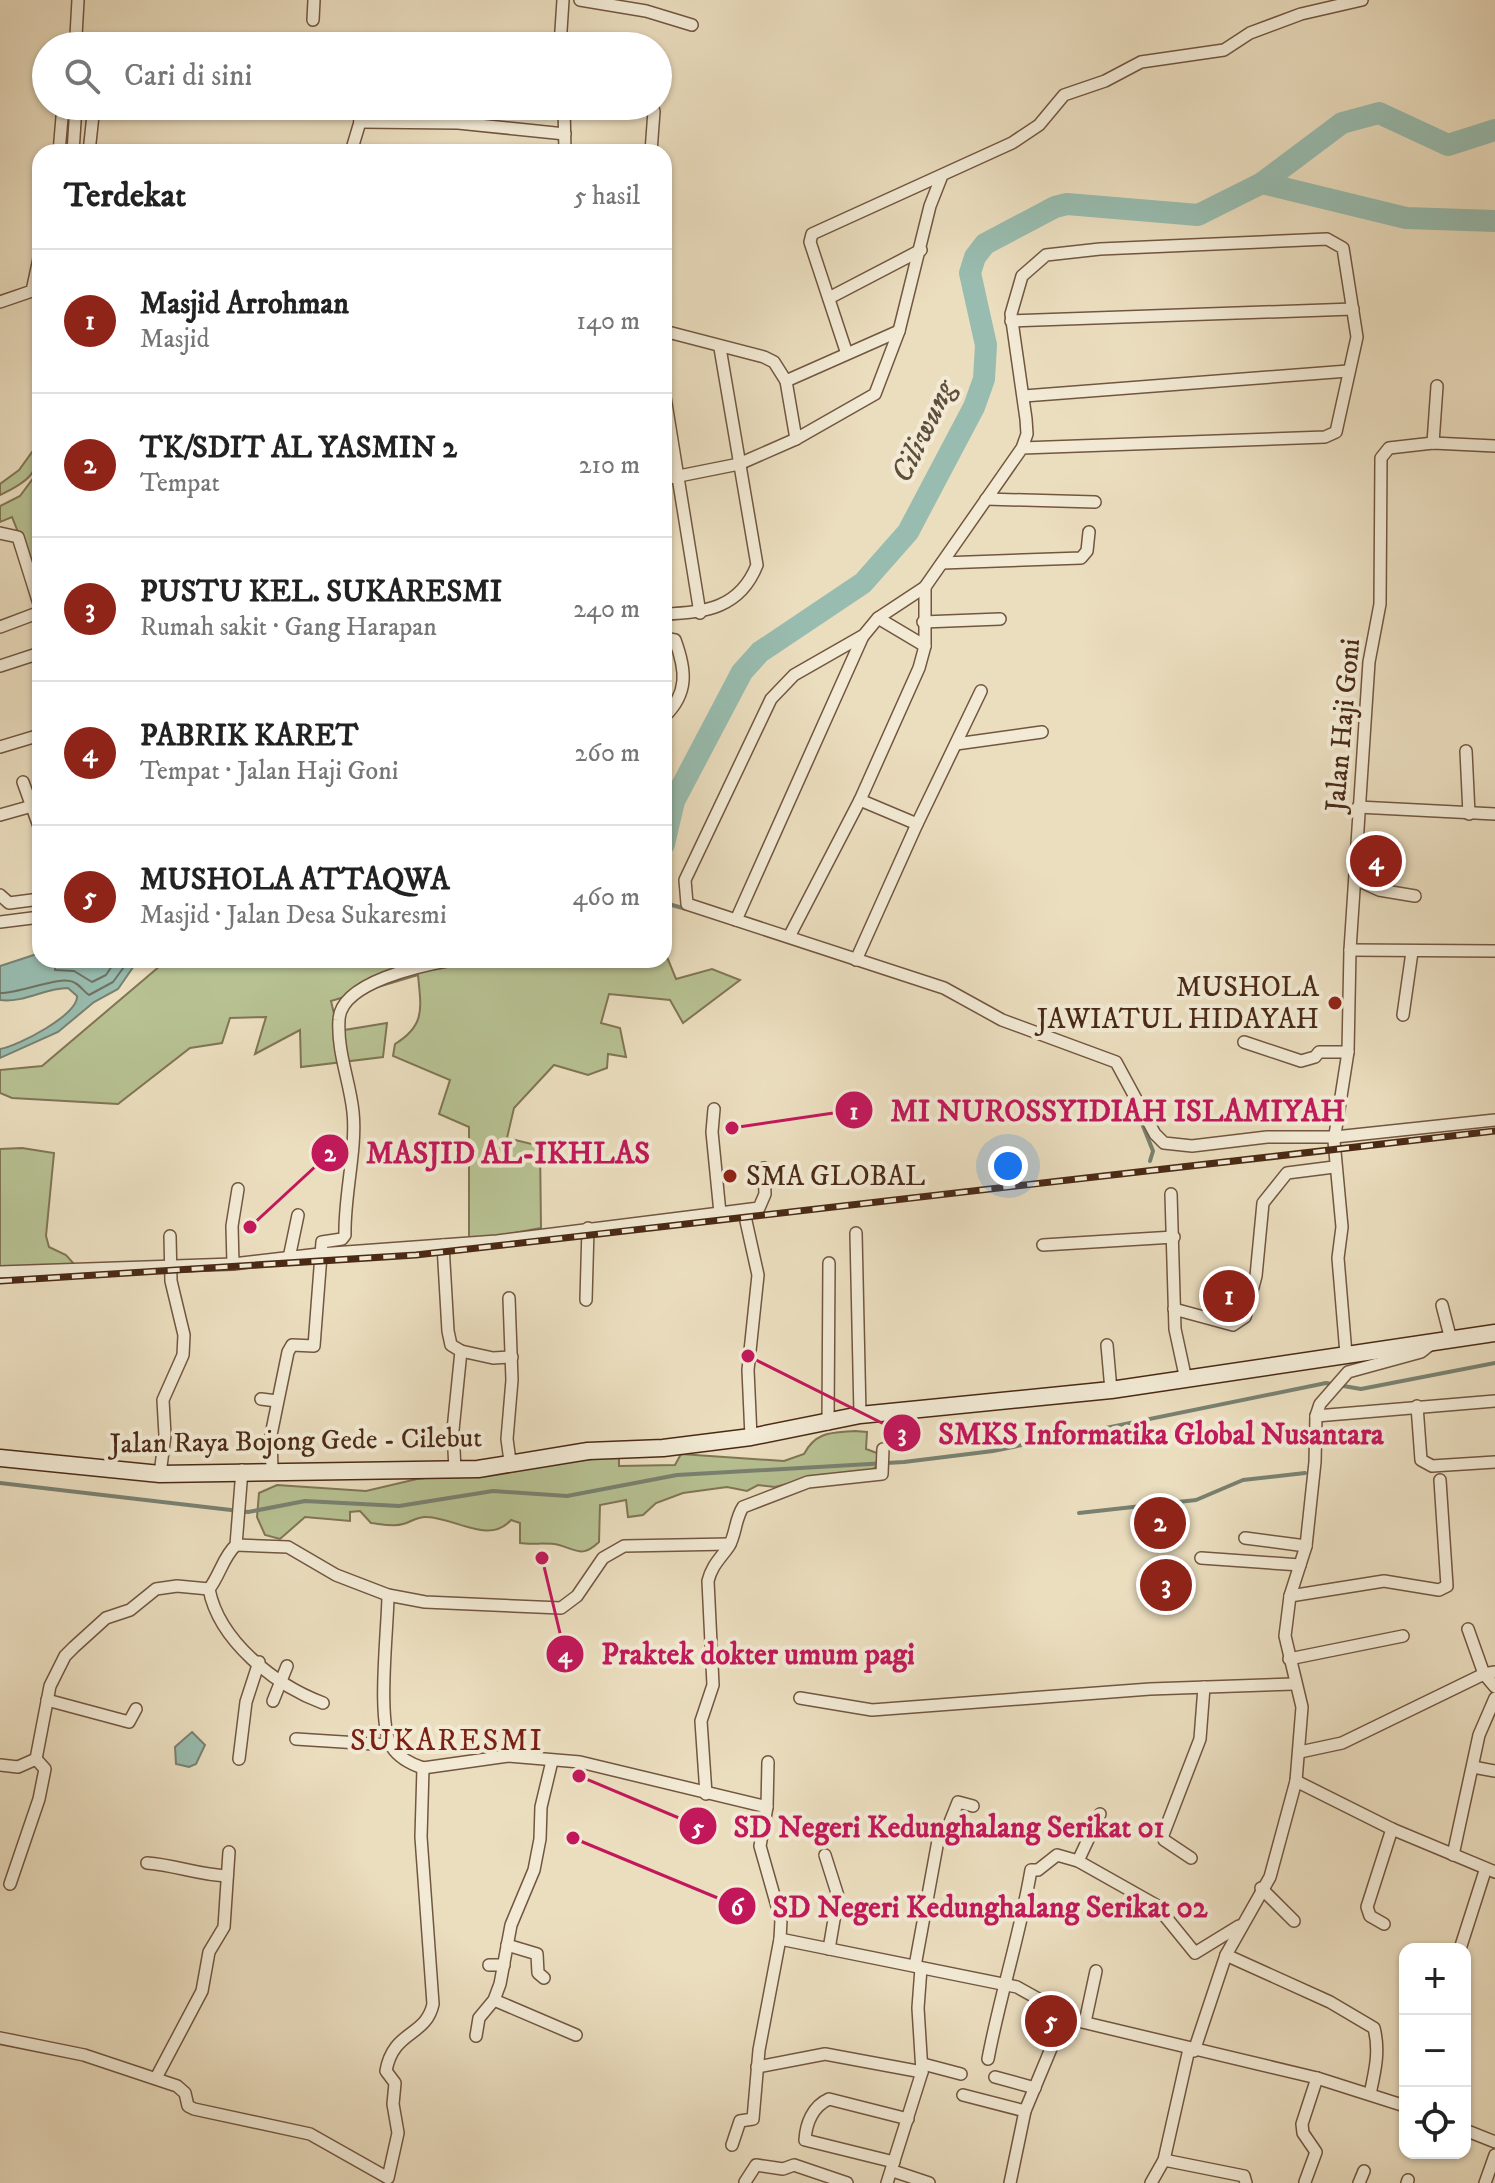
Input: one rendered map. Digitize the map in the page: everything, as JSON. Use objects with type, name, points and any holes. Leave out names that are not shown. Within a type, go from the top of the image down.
[{"type":"main road","name":"Jalan Raya Bojong Gede - Cilebut","points":[[0,1458],[160,1474],[241,1477],[272,1470],[455,1470],[510,1461],[751,1437],[828,1424],[860,1415],[1111,1390],[1495,1333]]},
{"type":"street","points":[[76,32],[78,0]]},
{"type":"street","points":[[313,20],[314,0]]},
{"type":"street","points":[[561,32],[563,0]]},
{"type":"street","points":[[580,0],[646,11],[692,25]]},
{"type":"street","points":[[846,351],[810,242],[812,234],[941,178],[1033,131],[1064,95],[1105,81],[1141,62],[1224,50],[1250,33],[1301,14],[1362,0]]},
{"type":"street","points":[[60,144],[62,120]]},
{"type":"street","points":[[74,144],[75,120]]},
{"type":"street","points":[[90,144],[92,120]]},
{"type":"street","points":[[564,120],[565,144]]},
{"type":"street","points":[[652,144],[653,120]]},
{"type":"street","points":[[353,144],[360,122],[458,123],[565,134]]},
{"type":"street","points":[[672,477],[739,464],[796,439],[875,394],[899,331],[930,206],[941,178]]},
{"type":"street","points":[[736,920],[864,635],[878,618],[925,587],[1022,448],[1027,434],[1024,396],[1011,321],[1022,276],[1046,255],[1100,249],[1327,239],[1343,248],[1357,337],[1336,432],[1325,437],[1022,448]]},
{"type":"street","points":[[829,298],[921,250]]},
{"type":"street","points":[[0,302],[32,291]]},
{"type":"street","points":[[1011,321],[1353,309]]},
{"type":"street","points":[[786,381],[846,351],[899,331]]},
{"type":"street","points":[[672,333],[774,362],[786,381],[796,439]]},
{"type":"street","points":[[672,614],[719,609],[734,599],[756,568],[720,348]]},
{"type":"street","points":[[1024,396],[1348,371]]},
{"type":"street","points":[[1433,443],[1437,386]]},
{"type":"street","points":[[672,440],[700,613]]},
{"type":"street","name":"Jalan Haji Goni","points":[[1346,1354],[1338,1258],[1342,1227],[1334,1167],[1335,1137],[1348,1052],[1350,950],[1369,662],[1380,604],[1381,458],[1389,448],[1433,443],[1495,446]]},
{"type":"street","points":[[986,499],[1095,502]]},
{"type":"street","points":[[942,563],[1081,558],[1085,556],[1089,532]]},
{"type":"street","points":[[0,533],[18,537],[32,580]]},
{"type":"street","points":[[790,935],[860,800],[919,668],[925,646],[925,587]]},
{"type":"street","points":[[0,627],[32,609]]},
{"type":"street","points":[[878,618],[925,646]]},
{"type":"street","points":[[923,622],[1000,619]]},
{"type":"street","points":[[864,635],[794,675],[771,699],[685,880],[684,899],[693,907],[790,935],[944,988],[1002,1020],[1116,1062],[1155,1134],[1164,1143],[1192,1146],[1267,1137],[1335,1137],[1495,1120]]},
{"type":"street","points":[[672,639],[675,640],[686,670],[679,702],[672,709]]},
{"type":"street","points":[[0,666],[32,656]]},
{"type":"street","points":[[856,960],[981,691]]},
{"type":"street","points":[[956,744],[1042,732]]},
{"type":"street","points":[[0,747],[32,737]]},
{"type":"street","points":[[1466,751],[1469,814]]},
{"type":"street","points":[[0,815],[32,806],[23,782]]},
{"type":"street","points":[[860,800],[917,824]]},
{"type":"street","points":[[1358,807],[1495,814]]},
{"type":"street","points":[[1355,879],[1379,890],[1415,896]]},
{"type":"street","points":[[0,895],[9,903],[32,900]]},
{"type":"street","points":[[0,922],[32,918]]},
{"type":"street","points":[[1350,950],[1495,951]]},
{"type":"street","points":[[1403,1015],[1412,952]]},
{"type":"street","points":[[272,1470],[271,1435],[288,1352],[292,1345],[311,1349],[315,1342],[322,1242],[342,1239],[345,1235],[344,1202],[353,1110],[344,1070],[339,1019],[341,1009],[382,977],[407,968]]},
{"type":"street","points":[[1244,1042],[1301,1061],[1315,1057],[1319,1052],[1348,1052]]},
{"type":"street","points":[[714,1109],[712,1132],[720,1213]]},
{"type":"street","points":[[1174,1309],[1233,1325],[1245,1317],[1256,1276],[1263,1203],[1287,1173],[1334,1167]]},
{"type":"street","points":[[0,1272],[233,1264],[744,1212],[763,1203],[764,1168]]},
{"type":"street","points":[[233,1264],[232,1226],[238,1189]]},
{"type":"street","points":[[1171,1194],[1174,1309],[1186,1380]]},
{"type":"street","points":[[744,1212],[758,1275],[748,1370],[751,1437]]},
{"type":"street","points":[[289,1258],[298,1215]]},
{"type":"street","points":[[586,1300],[588,1228]]},
{"type":"street","points":[[856,1233],[860,1415]]},
{"type":"street","points":[[160,1474],[165,1435],[163,1400],[183,1355],[184,1335],[170,1267],[170,1236]]},
{"type":"street","points":[[1043,1245],[1174,1237]]},
{"type":"street","points":[[443,1245],[451,1345],[461,1351],[493,1358],[512,1357]]},
{"type":"street","points":[[828,1424],[829,1263]]},
{"type":"street","points":[[509,1298],[512,1357],[507,1439],[510,1461]]},
{"type":"street","points":[[1442,1305],[1451,1340]]},
{"type":"street","points":[[1151,2183],[1164,2160],[1191,2050],[1226,1955],[1261,1888],[1270,1877],[1296,1781],[1302,1707],[1294,1684],[1285,1636],[1290,1596],[1306,1546],[1318,1410],[1348,1372],[1421,1352],[1433,1342]]},
{"type":"street","points":[[1107,1345],[1111,1390]]},
{"type":"street","points":[[455,1470],[453,1430],[461,1351]]},
{"type":"street","points":[[261,1399],[277,1401]]},
{"type":"street","points":[[1318,1410],[1495,1401]]},
{"type":"street","points":[[1417,1406],[1421,1460],[1432,1466],[1495,1462]]},
{"type":"street","points":[[706,1794],[701,1721],[713,1685],[708,1581],[712,1565],[730,1544],[743,1507],[808,1482],[837,1476],[875,1476],[884,1469],[884,1451]]},
{"type":"street","points":[[209,1589],[219,1577],[228,1553],[236,1545],[241,1477]]},
{"type":"street","points":[[1290,1596],[1384,1581],[1439,1590],[1447,1586],[1440,1480]]},
{"type":"street","points":[[1245,1538],[1306,1546]]},
{"type":"street","points":[[236,1545],[288,1547],[336,1575],[388,1595],[425,1602],[561,1608],[577,1596],[603,1558],[624,1546],[730,1544]]},
{"type":"street","points":[[1201,1558],[1300,1565]]},
{"type":"street","points":[[36,1759],[53,1677],[65,1656],[106,1618],[126,1612],[164,1586],[209,1589]]},
{"type":"street","points":[[209,1589],[214,1611],[226,1629],[279,1681],[323,1703]]},
{"type":"street","points":[[388,1595],[384,1703],[390,1745],[403,1758],[423,1768],[508,1756],[601,1765],[767,1807]]},
{"type":"street","points":[[1468,1629],[1495,1687]]},
{"type":"street","points":[[1289,1659],[1403,1636]]},
{"type":"street","points":[[239,1759],[246,1702],[259,1662]]},
{"type":"street","points":[[273,1701],[287,1666]]},
{"type":"street","points":[[1300,1752],[1342,1743],[1489,1673]]},
{"type":"street","points":[[800,1698],[872,1710],[1204,1687],[1294,1684]]},
{"type":"street","points":[[1191,1858],[1164,1840],[1163,1835],[1200,1739],[1204,1687]]},
{"type":"street","points":[[1453,1855],[1479,1735],[1495,1698]]},
{"type":"street","points":[[47,1700],[129,1722],[136,1709]]},
{"type":"street","points":[[296,1739],[390,1745]]},
{"type":"street","points":[[0,1765],[18,1767],[36,1759]]},
{"type":"street","points":[[10,1884],[45,1769],[36,1759]]},
{"type":"street","points":[[476,2036],[479,2018],[494,2000],[516,1910],[536,1862],[541,1807],[552,1761]]},
{"type":"street","points":[[732,2145],[740,2121],[753,2119],[757,2067],[780,1939],[781,1920],[760,1846],[767,1807],[768,1762]]},
{"type":"street","points":[[1473,1767],[1495,1771]]},
{"type":"street","points":[[0,2038],[84,2055],[156,2078],[182,2089],[186,2103],[194,2109],[305,2132],[328,2141],[392,2181],[398,2133],[393,2104],[395,2083],[386,2071],[390,2053],[395,2044],[430,2016],[433,2004],[421,1837],[423,1768]]},
{"type":"street","points":[[1296,1781],[1392,1829],[1490,1872],[1462,1943]]},
{"type":"street","points":[[887,2183],[923,2068],[918,1967],[939,1835],[948,1827],[958,1802],[973,1806]]},
{"type":"street","points":[[1078,1861],[1100,1814]]},
{"type":"street","points":[[1384,1924],[1370,1916],[1367,1907],[1392,1829]]},
{"type":"street","points":[[156,2078],[202,1991],[211,1946],[222,1930],[229,1852]]},
{"type":"street","points":[[825,1855],[838,1896],[829,1949]]},
{"type":"street","points":[[988,2059],[996,2012],[1006,1984],[1031,1870],[1038,1870],[1057,1855],[1078,1861],[1156,1905],[1195,1953],[1240,1926]]},
{"type":"street","points":[[147,1863],[179,1866],[200,1875],[227,1876]]},
{"type":"street","points":[[1261,1888],[1294,1921]]},
{"type":"street","points":[[780,1939],[1006,1984],[1033,1993],[1065,2015],[1085,2022],[1317,2078],[1399,2104]]},
{"type":"street","points":[[507,1945],[537,1954],[538,1973],[544,1978]]},
{"type":"street","points":[[1226,1955],[1330,2002],[1374,2028],[1378,2043],[1370,2094]]},
{"type":"street","points":[[489,1965],[504,1965]]},
{"type":"street","points":[[1085,2022],[1096,1971]]},
{"type":"street","points":[[494,2000],[576,2035]]},
{"type":"street","points":[[1010,2183],[1025,2111],[1065,2015]]},
{"type":"street","points":[[757,2067],[825,2054],[961,2074]]},
{"type":"street","points":[[995,2077],[1035,2088]]},
{"type":"street","points":[[1305,2182],[1316,2152],[1303,2133],[1302,2124],[1317,2078]]},
{"type":"street","points":[[963,2095],[1025,2111]]},
{"type":"street","points":[[908,2119],[829,2099],[820,2103],[805,2125],[805,2140],[894,2166],[929,2183]]},
{"type":"street","points":[[1471,2132],[1495,2142]]},
{"type":"street","points":[[1485,2183],[1495,2155]]},
{"type":"street","points":[[1164,2160],[1244,2176],[1246,2183]]},
{"type":"street","points":[[745,2182],[756,2165],[783,2169],[794,2165],[847,2183]]},
{"type":"street","points":[[1359,2183],[1364,2171]]},
{"type":"green space","points":[[32,452],[32,473],[18,486],[0,495],[0,484],[19,470]]},
{"type":"green space","points":[[32,480],[32,567],[12,517],[0,522],[0,506],[20,496]]},
{"type":"green space","points":[[158,968],[672,968],[676,979],[712,969],[740,980],[683,1023],[670,1000],[609,994],[601,1023],[620,1028],[626,1057],[608,1054],[607,1068],[588,1075],[554,1065],[514,1108],[507,1138],[540,1146],[541,1228],[469,1241],[469,1127],[439,1114],[450,1080],[393,1056],[395,1044],[417,1023],[420,997],[418,975],[331,1001],[338,1031],[387,1023],[383,1057],[301,1067],[300,1030],[255,1054],[266,1017],[230,1018],[222,1043],[190,1048],[118,1104],[12,1098],[0,1093],[0,1070],[42,1066]]},
{"type":"green space","points":[[22,1148],[54,1153],[46,1236],[49,1247],[66,1255],[74,1264],[0,1274],[0,1149]]},
{"type":"green space","points":[[867,1432],[866,1449],[877,1453],[878,1465],[867,1474],[826,1474],[775,1487],[758,1485],[747,1491],[727,1487],[683,1493],[656,1503],[643,1515],[628,1517],[626,1500],[600,1505],[599,1542],[584,1551],[554,1544],[520,1543],[520,1523],[511,1520],[493,1530],[427,1517],[392,1525],[371,1523],[360,1511],[350,1512],[350,1521],[305,1517],[280,1539],[265,1535],[257,1517],[259,1493],[277,1485],[366,1491],[417,1479],[619,1456],[619,1466],[675,1465],[681,1454],[784,1461],[804,1454],[819,1437]]},
{"type":"water","points":[[32,956],[32,968],[132,968],[118,989],[94,1002],[58,1032],[0,1058],[0,1049],[20,1042],[58,1020],[75,1004],[77,996],[68,988],[0,1000],[0,966]]},
{"type":"water","points":[[192,1732],[205,1745],[196,1764],[189,1767],[176,1764],[175,1747]]},
{"type":"waterway","points":[[1262,183],[1342,123],[1379,113],[1448,145],[1495,130]]},
{"type":"waterway","name":"Ciliwung","points":[[672,810],[742,672],[760,652],[863,583],[908,532],[974,407],[984,379],[986,345],[970,273],[975,257],[985,244],[1055,207],[1067,204],[1198,215],[1262,183],[1406,218],[1495,221]]},
{"type":"waterway","points":[[672,905],[686,909]]},
{"type":"waterway","points":[[1137,1111],[1153,1151],[1150,1161]]},
{"type":"waterway","points":[[0,1483],[248,1512],[305,1501],[399,1506],[493,1491],[567,1496],[677,1475],[904,1462],[993,1451],[1326,1383],[1361,1389],[1495,1363]]},
{"type":"waterway","points":[[1079,1513],[1196,1500],[1243,1480],[1305,1473]]},
{"type":"railway","points":[[0,1281],[416,1255],[1495,1131]]},
{"type":"place","name":"PABRIK KARET","points":[[1376,861]]},
{"type":"place","name":"MUSHOLA JAWIATUL HIDAYAH","points":[[1335,1003]]},
{"type":"place","name":"MI NUROSSYIDIAH ISLAMIYAH","points":[[732,1128]]},
{"type":"place","name":"SMA GLOBAL","points":[[730,1176]]},
{"type":"place","name":"MASJID AL-IKHLAS","points":[[250,1227]]},
{"type":"place","name":"Masjid Arrohman","points":[[1229,1296]]},
{"type":"place","name":"SMKS Informatika Global Nusantara","points":[[748,1356]]},
{"type":"place","name":"TK/SDIT AL YASMIN 2","points":[[1160,1523]]},
{"type":"place","name":"Praktek dokter umum pagi","points":[[542,1558]]},
{"type":"place","name":"PUSTU KEL. SUKARESMI","points":[[1166,1585]]},
{"type":"place","name":"SD Negeri Kedunghalang Serikat 01","points":[[579,1776]]},
{"type":"place","name":"SD Negeri Kedunghalang Serikat 02","points":[[573,1838]]},
{"type":"place","name":"MUSHOLA ATTAQWA","points":[[1051,2021]]},
{"type":"district","name":"SUKARESMI","points":[[447,1741]]}]
